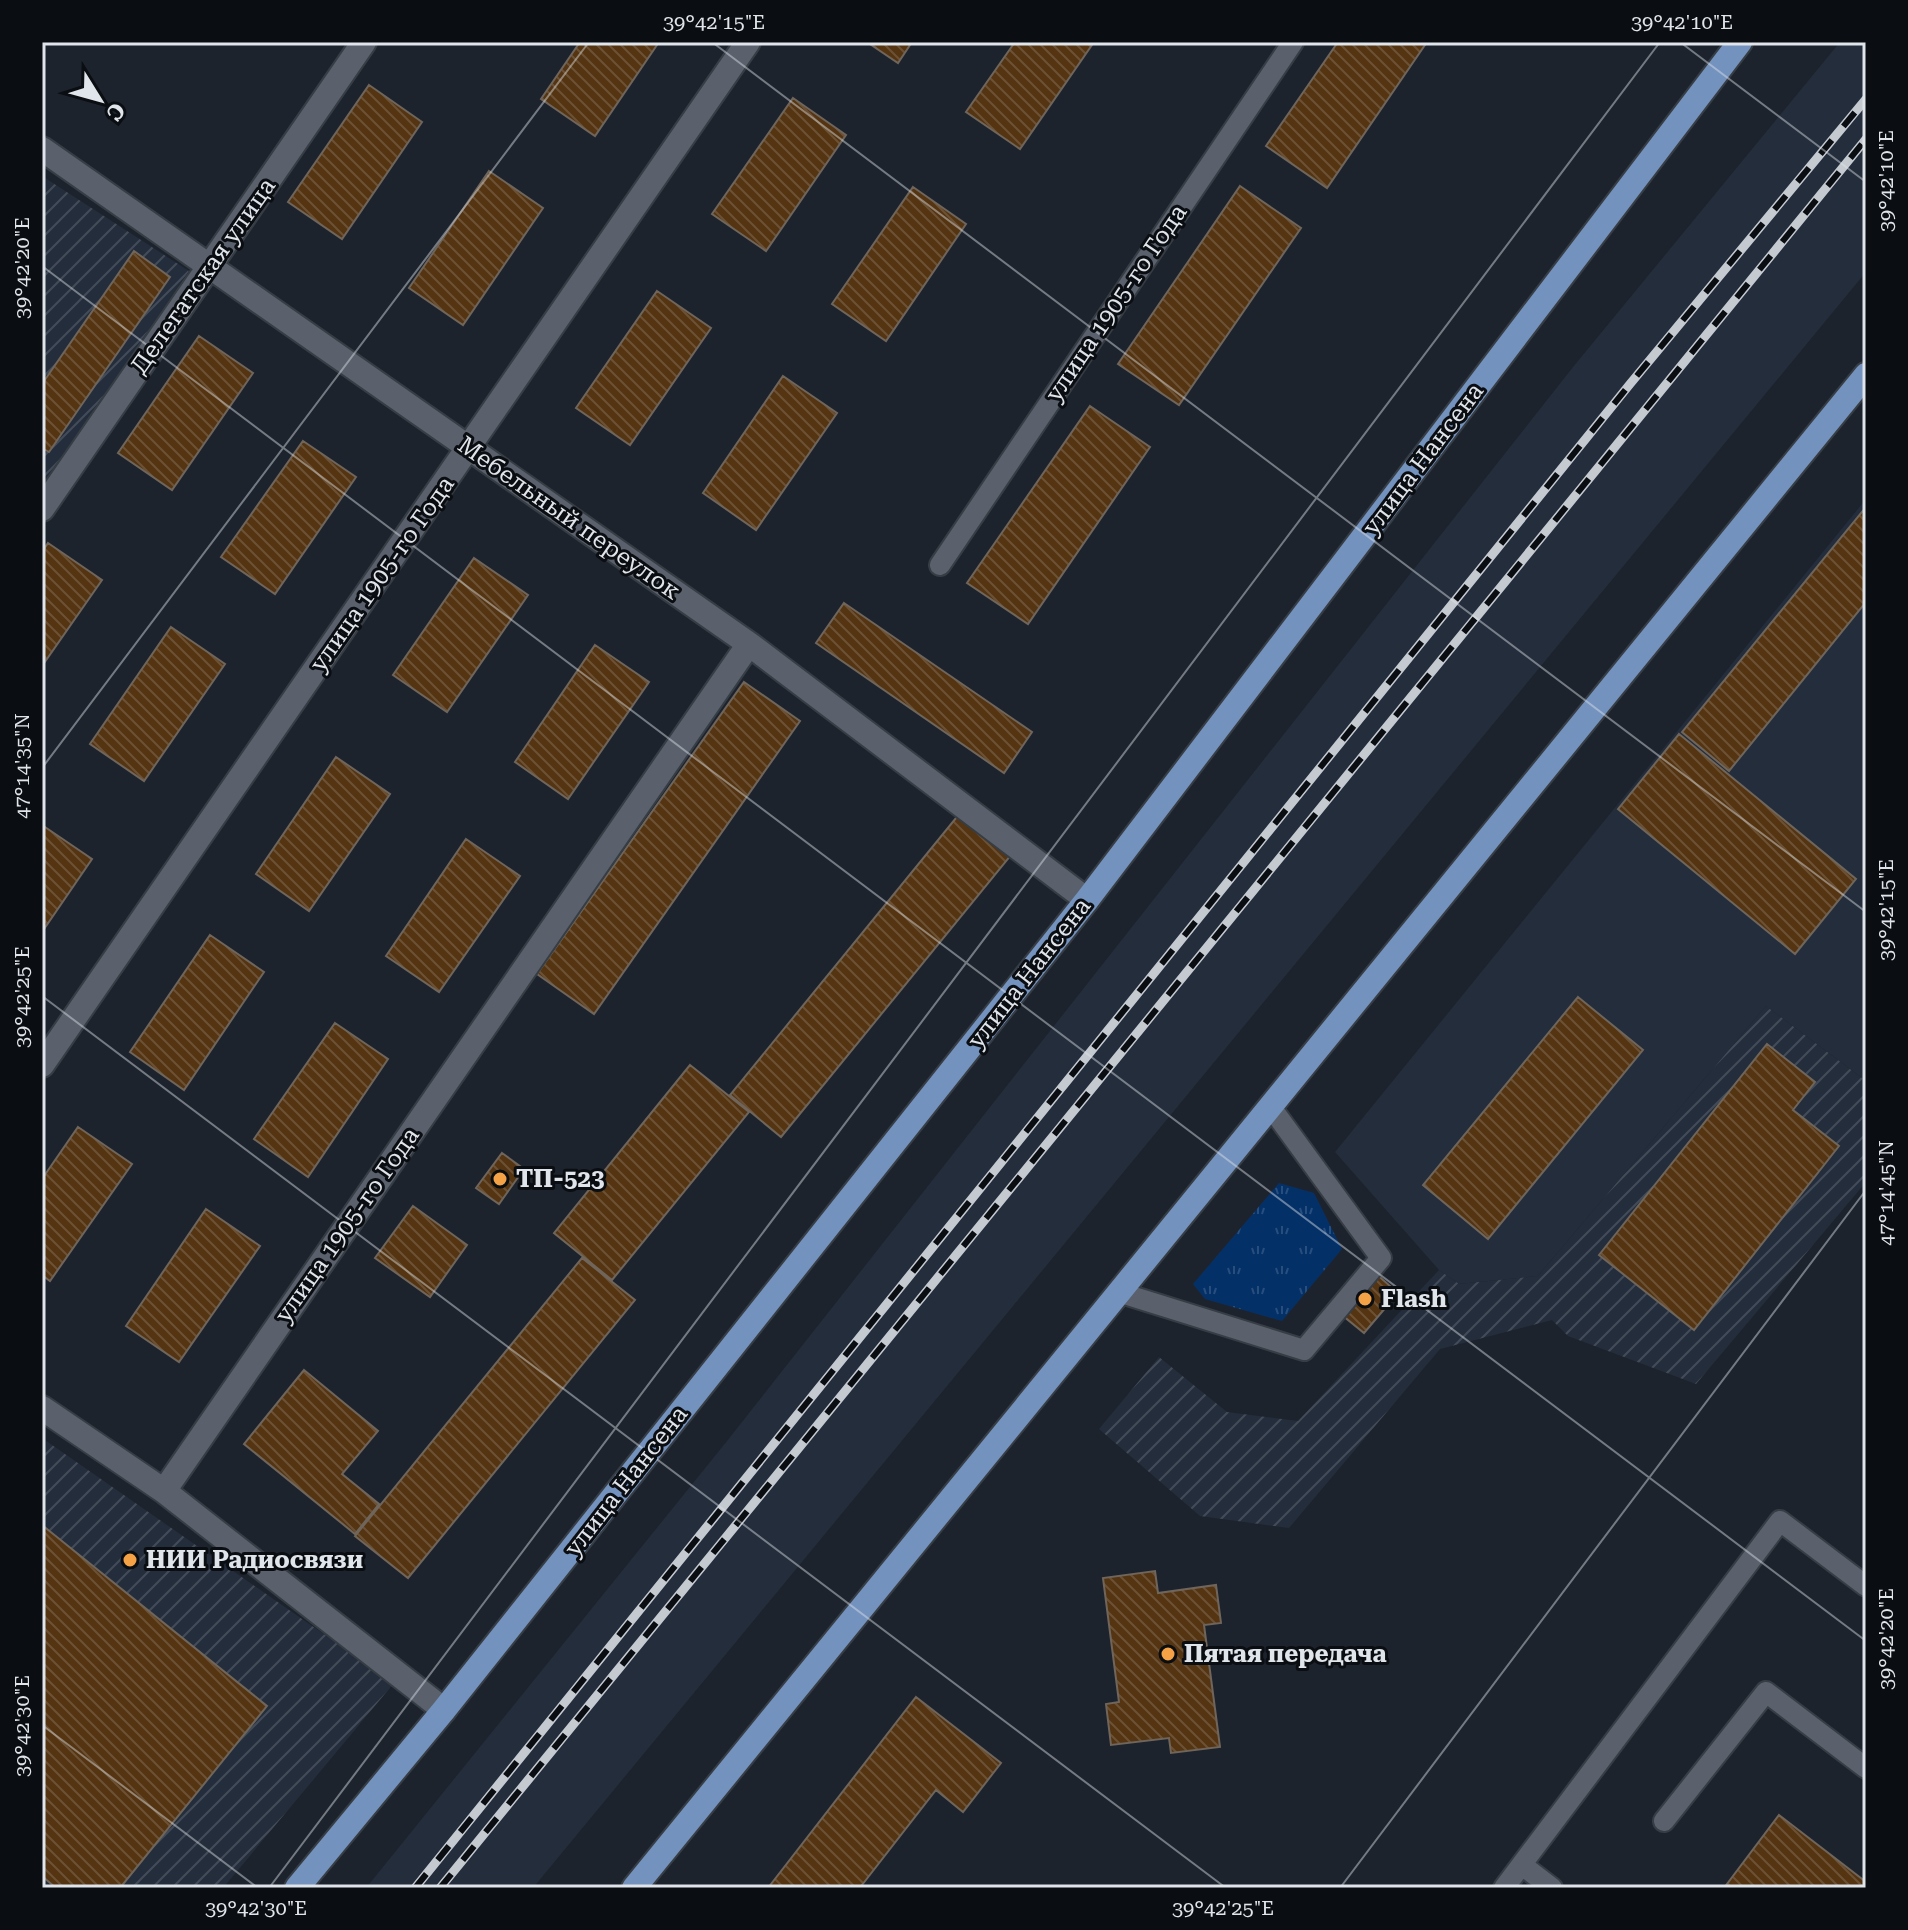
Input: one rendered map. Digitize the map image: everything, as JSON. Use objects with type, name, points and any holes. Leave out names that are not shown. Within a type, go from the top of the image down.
[{"type":"main road","name":"улица Нансена","points":[[297,1888],[444,1710],[1087,900],[1740,42]]},
{"type":"main road","points":[[634,1888],[1866,375]]},
{"type":"street","name":"Делегатская улица","points":[[42,509],[364,42]]},
{"type":"street","name":"улица 1905-го Года","points":[[42,1065],[748,42]]},
{"type":"street","name":"Мебельный переулок","points":[[42,149],[749,644],[1087,900]]},
{"type":"street","name":"улица 1905-го Года","points":[[164,1491],[749,644]]},
{"type":"street","points":[[42,1408],[164,1491],[444,1710]]},
{"type":"lane","name":"улица 1905-го Года","points":[[940,565],[1293,42]]},
{"type":"lane","points":[[1118,1292],[1304,1350],[1381,1258],[1270,1106]]},
{"type":"lane","points":[[1504,1888],[1780,1521],[1866,1586]]},
{"type":"lane","points":[[1664,1821],[1766,1692],[1866,1768]]},
{"type":"lane","points":[[1522,1865],[1552,1888]]},
{"type":"shaded area","points":[[1840,42],[1866,42],[1866,272],[533,1888],[366,1888],[727,1441],[1573,367]]},
{"type":"shaded area","points":[[42,176],[189,271],[42,485]]},
{"type":"shaded area","points":[[1866,499],[1866,1081],[1766,1006],[1538,1276],[1459,1284],[1439,1270],[1335,1152]]},
{"type":"shaded area","points":[[1766,1006],[1866,1081],[1866,1182],[1696,1384],[1568,1336],[1552,1320],[1440,1349],[1289,1528],[1200,1516],[1099,1429],[1159,1357],[1227,1412],[1298,1421],[1439,1270],[1459,1284],[1538,1276]]},
{"type":"shaded area","name":"НИИ Радиосвязи","points":[[42,1438],[394,1683],[223,1888],[42,1888]]},
{"type":"green space","points":[[1279,1183],[1314,1193],[1342,1249],[1282,1321],[1205,1299],[1193,1284]]},
{"type":"building","points":[[580,42],[659,42],[595,136],[541,99]]},
{"type":"building","points":[[867,42],[912,42],[898,63]]},
{"type":"building","points":[[1015,42],[1094,42],[1020,149],[966,112]]},
{"type":"building","points":[[1338,42],[1427,42],[1327,188],[1266,146]]},
{"type":"building","points":[[369,85],[422,122],[342,239],[288,202]]},
{"type":"building","points":[[793,98],[846,135],[766,251],[712,214]]},
{"type":"building","points":[[489,171],[543,208],[463,325],[409,288]]},
{"type":"building","points":[[1240,186],[1301,228],[1179,405],[1118,364]]},
{"type":"building","points":[[913,187],[966,224],[886,341],[832,304]]},
{"type":"building","points":[[134,251],[170,277],[49,452],[42,448],[42,384]]},
{"type":"building","points":[[657,291],[711,328],[630,445],[576,408]]},
{"type":"building","points":[[199,336],[253,373],[172,490],[118,453]]},
{"type":"building","points":[[783,376],[837,413],[756,530],[703,493]]},
{"type":"building","points":[[1090,406],[1150,447],[1028,624],[967,583]]},
{"type":"building","points":[[303,441],[356,477],[275,594],[221,557]]},
{"type":"building","points":[[1866,507],[1866,602],[1729,771],[1682,732]]},
{"type":"building","points":[[48,543],[102,580],[42,666],[42,552]]},
{"type":"building","points":[[474,558],[528,595],[447,712],[393,675]]},
{"type":"building","points":[[844,603],[1032,732],[1004,773],[816,643]]},
{"type":"building","points":[[171,627],[225,664],[144,781],[90,744]]},
{"type":"building","points":[[595,645],[649,682],[568,799],[515,762]]},
{"type":"building","points":[[744,682],[800,721],[594,1014],[537,974]]},
{"type":"building","points":[[1679,734],[1856,879],[1795,954],[1618,809]]},
{"type":"building","points":[[336,757],[390,794],[309,911],[256,874]]},
{"type":"building","points":[[965,807],[1016,849],[781,1137],[730,1095]]},
{"type":"building","points":[[42,825],[92,859],[42,932]]},
{"type":"building","points":[[466,839],[520,876],[439,992],[386,956]]},
{"type":"building","points":[[210,935],[264,972],[184,1090],[130,1052]]},
{"type":"building","points":[[1578,997],[1643,1050],[1488,1239],[1423,1185]]},
{"type":"building","points":[[335,1023],[388,1059],[308,1177],[254,1139]]},
{"type":"building","points":[[1767,1044],[1815,1082],[1793,1110],[1839,1146],[1694,1330],[1599,1255]]},
{"type":"building","points":[[690,1065],[749,1112],[612,1280],[554,1233]]},
{"type":"building","points":[[78,1127],[132,1164],[50,1281],[42,1275],[42,1179]]},
{"type":"building","name":"ТП-523","points":[[502,1153],[524,1169],[499,1204],[476,1188]]},
{"type":"building","points":[[413,1206],[467,1245],[430,1297],[375,1258]]},
{"type":"building","points":[[206,1209],[260,1246],[179,1362],[126,1326]]},
{"type":"building","points":[[582,1258],[635,1300],[408,1578],[355,1536]]},
{"type":"building","name":"Flash","points":[[1366,1265],[1398,1293],[1364,1333],[1331,1306]]},
{"type":"building","points":[[304,1370],[378,1431],[342,1474],[379,1504],[355,1534],[244,1444]]},
{"type":"building","points":[[42,1525],[267,1706],[120,1888],[56,1888],[42,1876]]},
{"type":"building","points":[[1155,1571],[1158,1593],[1216,1585],[1221,1623],[1204,1625],[1220,1747],[1171,1753],[1169,1738],[1111,1745],[1106,1704],[1119,1702],[1103,1578]]},
{"type":"building","points":[[916,1697],[1001,1763],[963,1812],[936,1790],[862,1885],[866,1888],[768,1888]]},
{"type":"building","points":[[1779,1815],[1866,1882],[1866,1888],[1724,1888]]},
{"type":"railway","points":[[415,1888],[1630,384],[1866,99]]},
{"type":"railway","points":[[440,1888],[1866,139]]},
{"type":"place","name":"ТП-523","points":[[500,1179]]},
{"type":"place","name":"Flash","points":[[1365,1299]]},
{"type":"place","name":"НИИ Радиосвязи","points":[[130,1560]]},
{"type":"place","name":"Пятая передача","points":[[1168,1654]]}]
